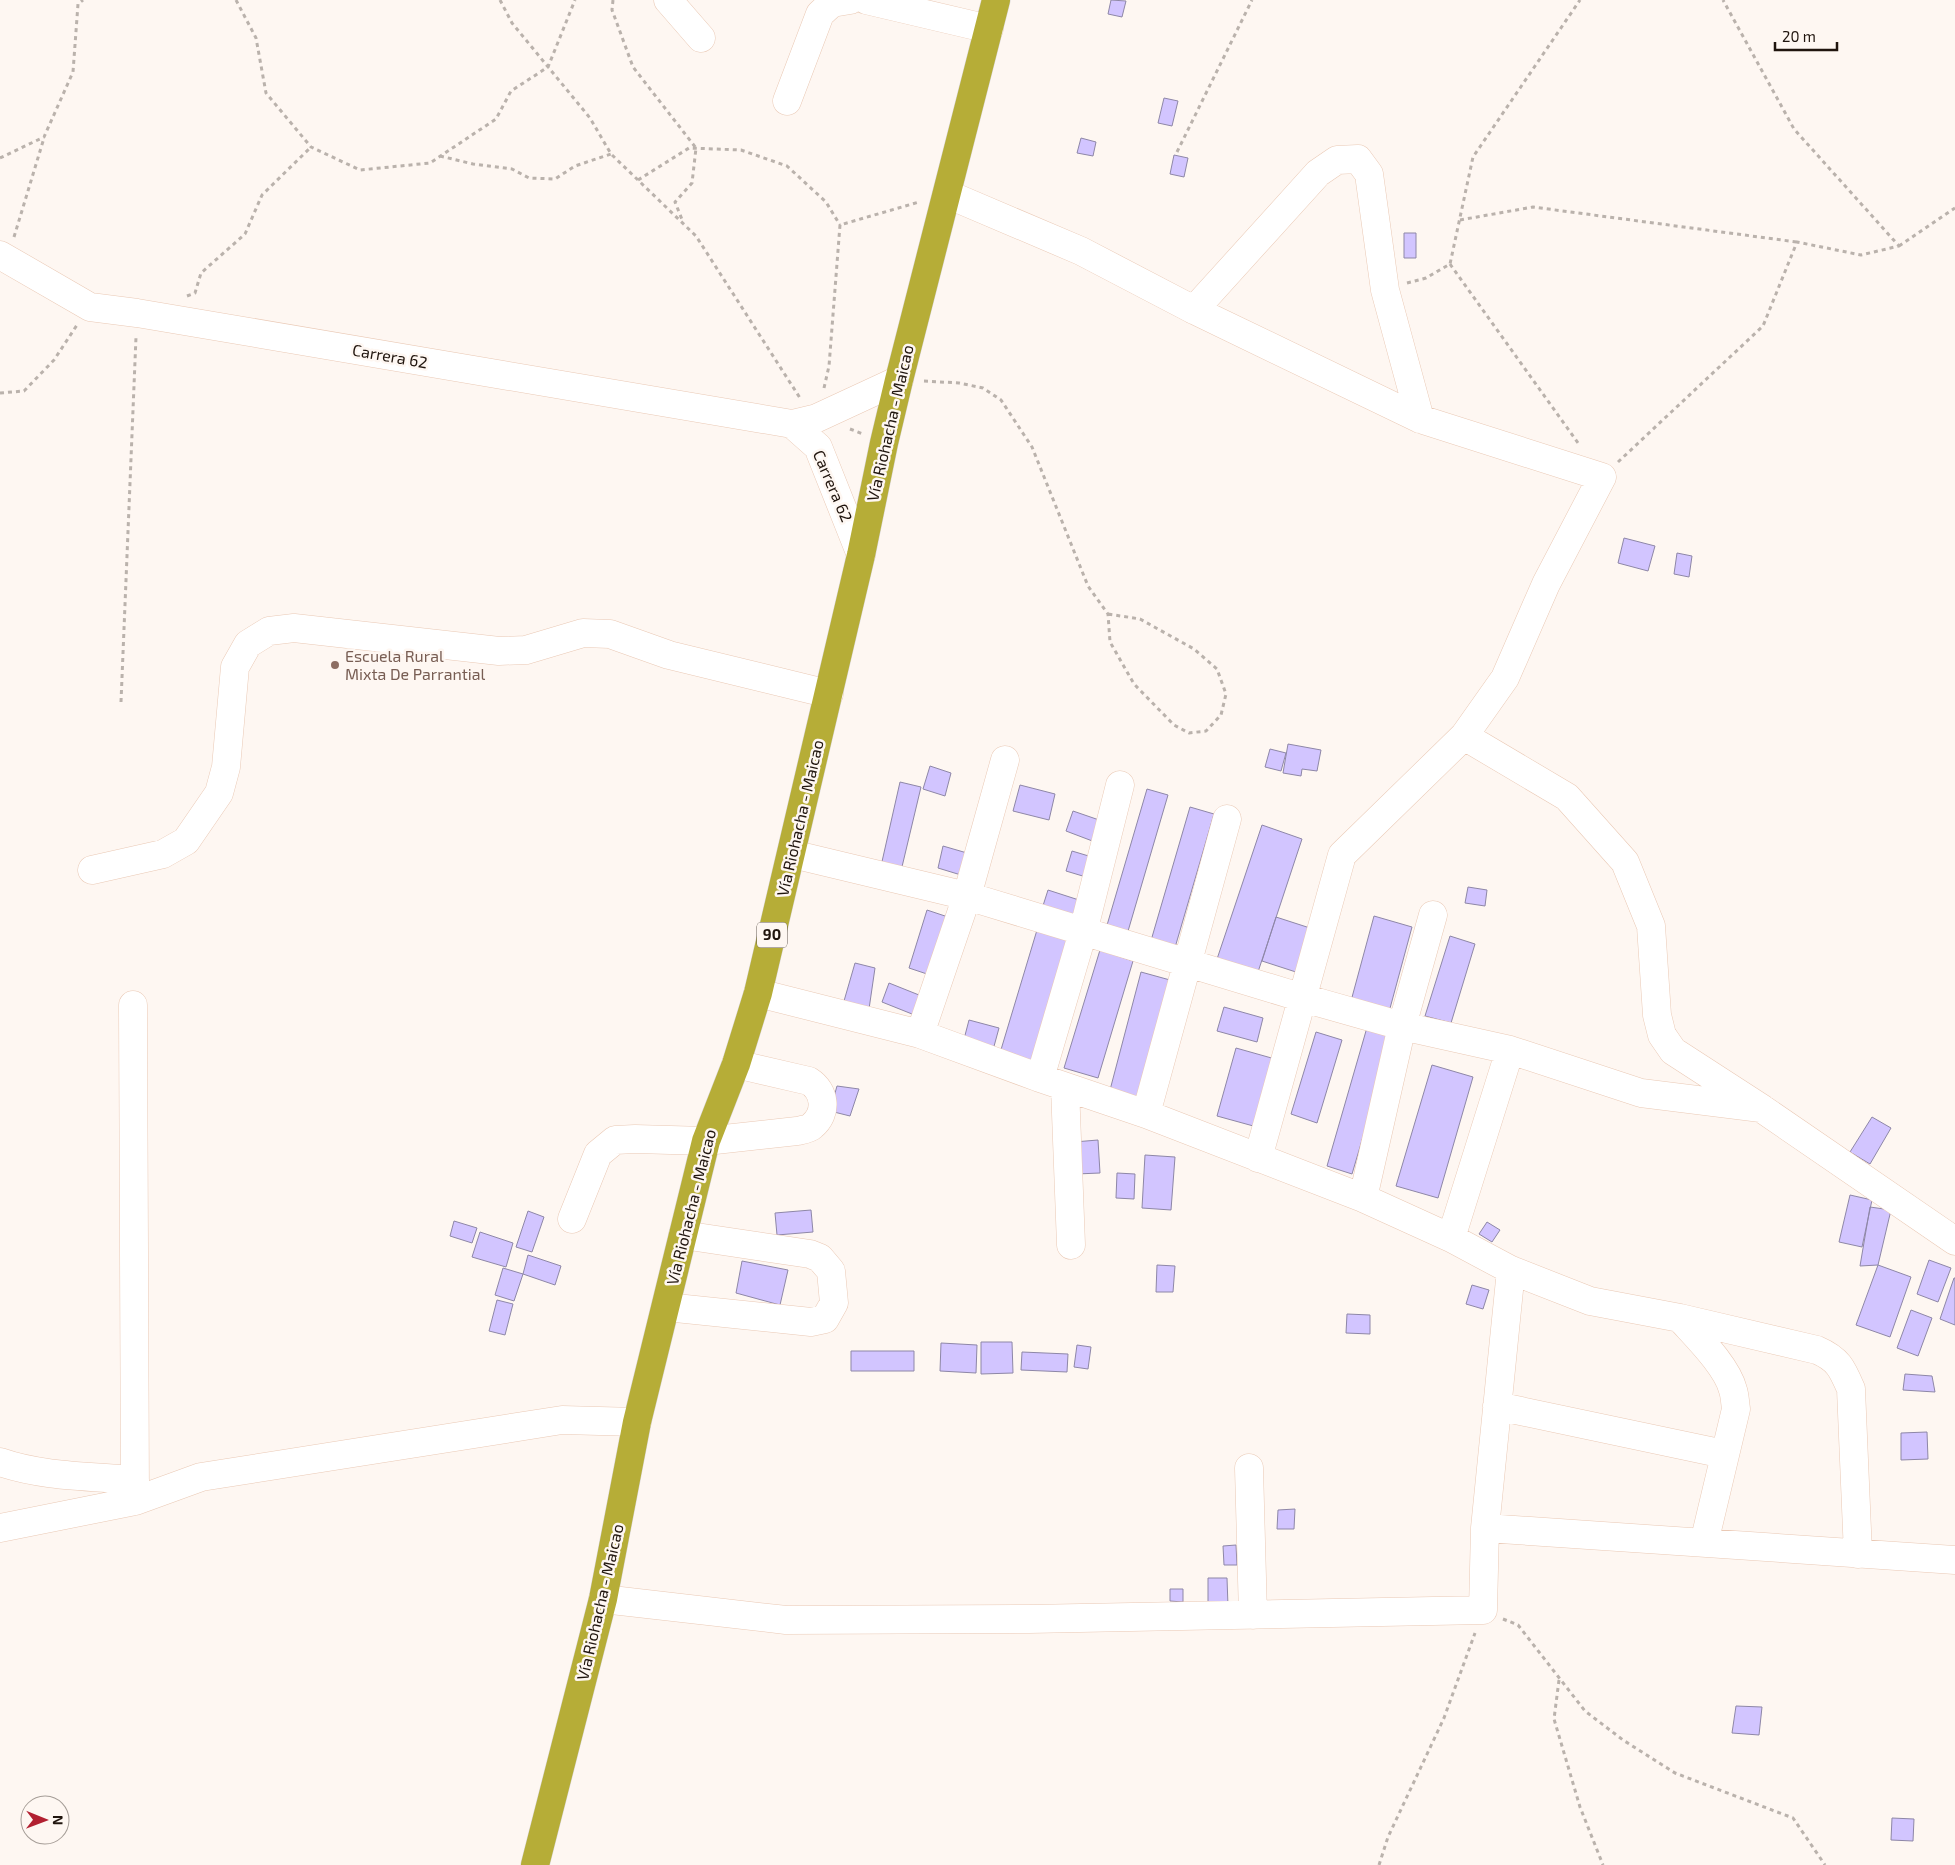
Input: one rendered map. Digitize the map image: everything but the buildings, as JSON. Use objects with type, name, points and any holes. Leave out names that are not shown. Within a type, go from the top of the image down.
[{"type":"highway","name":"Vía Riohacha - Maicao","points":[[535,1865],[603,1599],[637,1422],[706,1141],[736,1064],[758,993],[861,556],[899,380],[996,0]]},
{"type":"street","points":[[668,0],[701,38]]},
{"type":"street","points":[[787,101],[820,14],[832,3],[850,0]]},
{"type":"street","points":[[866,0],[989,29]]},
{"type":"street","points":[[1194,310],[1318,173],[1337,160],[1358,159],[1369,174],[1384,290],[1420,419]]},
{"type":"street","points":[[947,194],[1080,251],[1194,310],[1420,419],[1602,477],[1546,584],[1505,678],[1464,736],[1342,855],[1258,1158]]},
{"type":"street","name":"Carrera 62","points":[[5,248],[90,307],[805,421],[818,447],[861,556]]},
{"type":"street","points":[[805,421],[899,380]]},
{"type":"street","points":[[92,870],[163,854],[186,841],[219,793],[226,767],[235,668],[248,644],[269,631],[294,628],[499,651],[526,650],[583,633],[610,634],[669,655],[829,694]]},
{"type":"street","points":[[1464,736],[1567,797],[1625,862],[1651,926],[1657,1015],[1662,1035],[1673,1051],[1761,1108],[1955,1241]]},
{"type":"street","points":[[920,1034],[967,896],[1005,760]]},
{"type":"street","points":[[1070,1245],[1052,1082],[1083,932],[1120,785]]},
{"type":"street","points":[[1146,1114],[1227,819]]},
{"type":"street","points":[[792,854],[967,896],[1083,932],[1187,961],[1303,998],[1402,1026],[1510,1050],[1641,1093],[1761,1108]]},
{"type":"street","points":[[1363,1198],[1402,1026],[1433,915]]},
{"type":"street","points":[[758,993],[920,1034],[1146,1114],[1363,1198],[1451,1238],[1511,1270],[1590,1301],[1680,1318],[1816,1350],[1830,1356],[1842,1366],[1851,1389],[1858,1554]]},
{"type":"street","points":[[133,1005],[135,1490]]},
{"type":"street","points":[[1451,1238],[1510,1050]]},
{"type":"street","points":[[572,1219],[598,1154],[615,1140],[706,1141],[797,1131],[812,1127],[821,1115],[822,1100],[818,1087],[809,1081],[736,1064]]},
{"type":"street","points":[[666,1308],[811,1322],[825,1319],[834,1303],[831,1271],[820,1258],[810,1254],[683,1235]]},
{"type":"street","points":[[603,1599],[786,1620],[1029,1619],[1482,1610],[1485,1528],[1511,1270]]},
{"type":"street","points":[[1680,1318],[1707,1348],[1723,1370],[1733,1389],[1736,1409],[1704,1543]]},
{"type":"street","points":[[1497,1406],[1724,1454]]},
{"type":"street","points":[[0,1528],[135,1490],[201,1477],[562,1420],[637,1422]]},
{"type":"street","points":[[0,1462],[17,1468],[135,1490]]},
{"type":"street","points":[[1250,1468],[1252,1615]]},
{"type":"street","points":[[1485,1528],[1955,1560]]},
{"type":"path","points":[[5,248],[16,234],[44,137],[73,72],[78,4],[83,0]]},
{"type":"path","points":[[236,0],[256,38],[266,93],[311,147],[360,170],[430,163],[496,119],[511,91],[548,67],[575,0]]},
{"type":"path","points":[[500,0],[512,23],[590,118],[611,154],[696,236],[796,392],[805,421]]},
{"type":"path","points":[[613,0],[612,10],[633,67],[696,148],[692,183],[674,202],[684,225]]},
{"type":"path","points":[[1176,152],[1252,0]]},
{"type":"path","points":[[1384,290],[1426,278],[1450,264],[1473,157],[1580,0]]},
{"type":"path","points":[[1723,0],[1794,129],[1899,246]]},
{"type":"path","points":[[0,158],[44,137]]},
{"type":"path","points":[[178,299],[195,293],[201,273],[245,234],[262,195],[311,147]]},
{"type":"path","points":[[638,180],[689,148],[741,150],[787,166],[826,202],[840,225],[829,366],[805,421]]},
{"type":"path","points":[[439,156],[473,164],[512,169],[529,178],[555,179],[575,166],[611,154]]},
{"type":"path","points":[[840,225],[947,194]]},
{"type":"path","points":[[1460,220],[1532,207],[1798,242],[1861,256],[1899,246],[1955,208]]},
{"type":"path","points":[[1602,477],[1763,326],[1798,242]]},
{"type":"path","points":[[1450,264],[1580,446]]},
{"type":"path","points":[[0,393],[24,392],[54,360],[90,307]]},
{"type":"path","points":[[121,702],[137,313]]},
{"type":"path","points":[[899,380],[958,383],[982,388],[1001,400],[1032,447],[1088,586],[1108,614],[1110,642],[1134,684],[1174,725],[1189,733],[1206,731],[1221,715],[1226,694],[1217,669],[1194,649],[1140,619],[1108,614]]},
{"type":"path","points":[[805,421],[851,429],[884,443]]},
{"type":"path","points":[[1379,1865],[1388,1837],[1444,1718],[1482,1610],[1518,1625],[1585,1711],[1623,1740],[1675,1773],[1793,1818],[1825,1865]]},
{"type":"path","points":[[1560,1679],[1554,1719],[1580,1807],[1603,1865]]},
{"type":"place","name":"Escuela Rural Mixta De Parrantial","points":[[335,665]]}]
